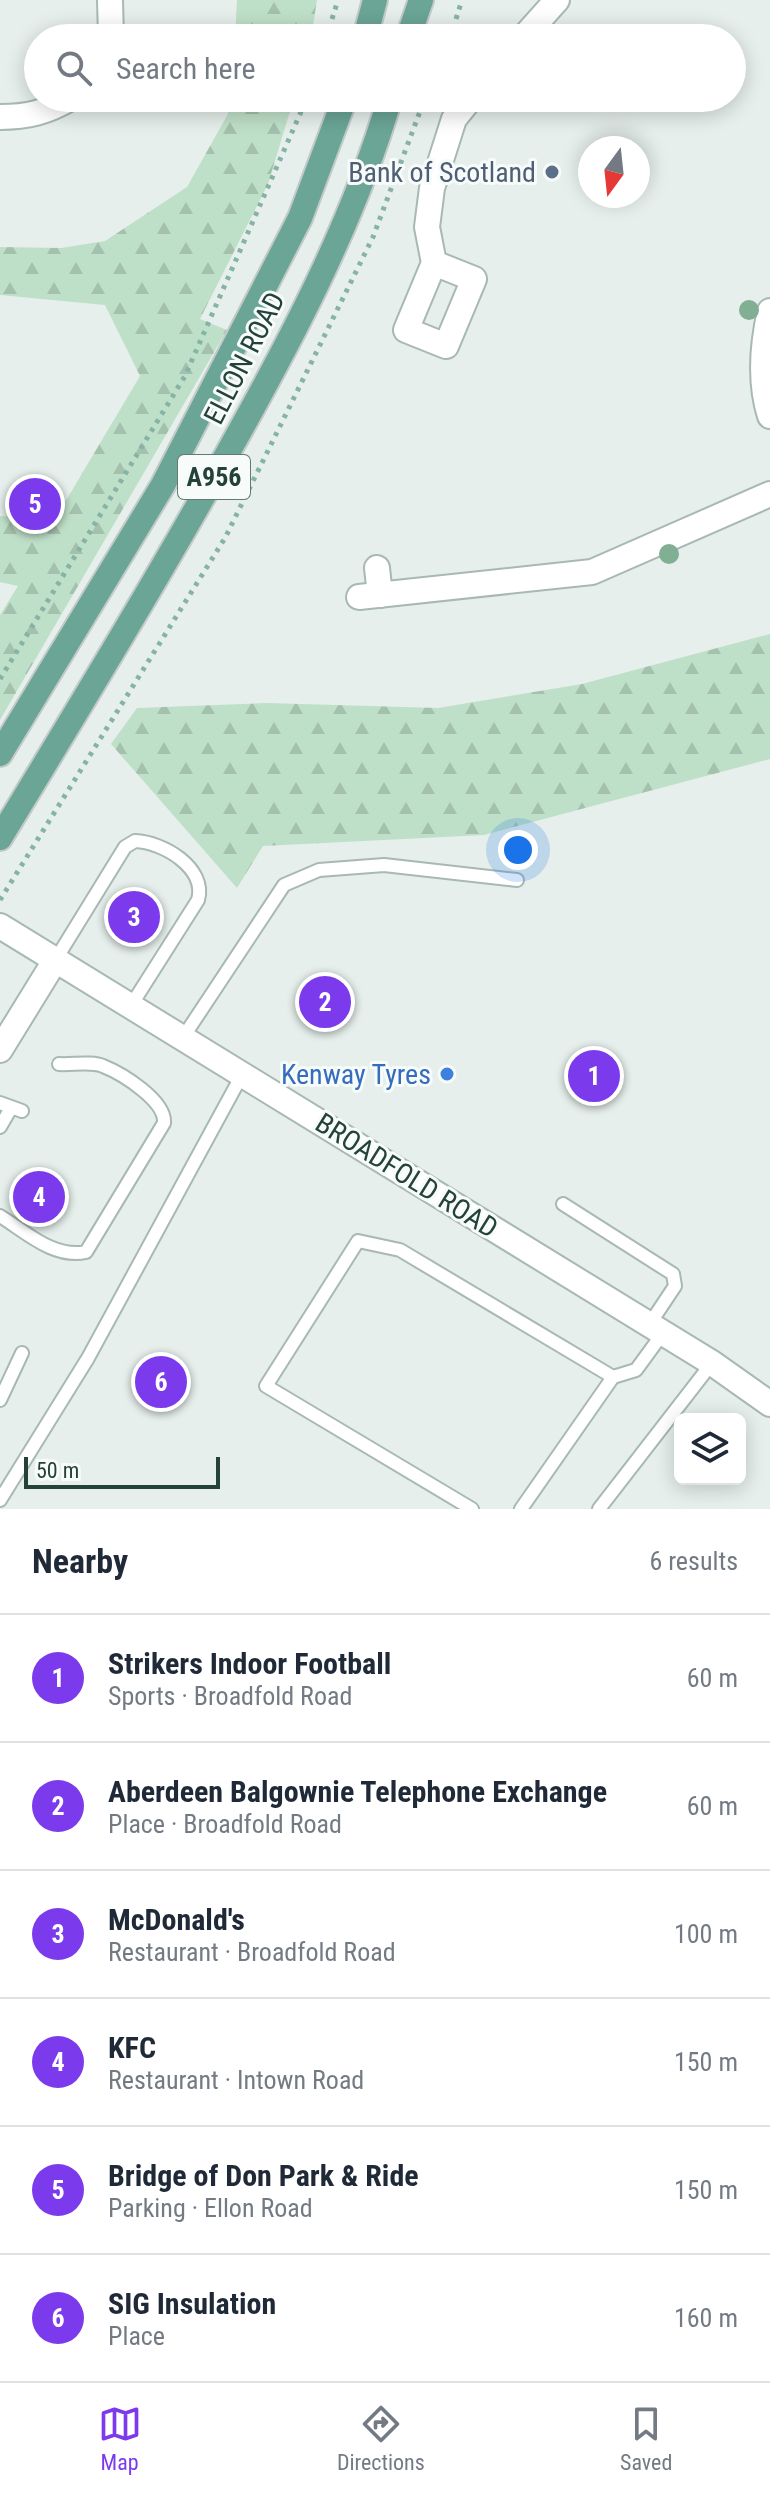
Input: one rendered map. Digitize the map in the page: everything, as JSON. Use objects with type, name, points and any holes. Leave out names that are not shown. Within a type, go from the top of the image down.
[{"type":"main road","points":[[369,24],[375,0]]},
{"type":"main road","points":[[413,24],[421,0]]},
{"type":"main road","name":"ELLON ROAD","points":[[0,754],[163,485],[300,218],[340,112]]},
{"type":"main road","name":"ELLON ROAD","points":[[0,838],[161,573],[274,371],[350,211],[385,112]]},
{"type":"street","points":[[110,0],[111,24]]},
{"type":"street","points":[[536,24],[557,0]]},
{"type":"street","points":[[0,117],[28,117],[44,112]]},
{"type":"street","points":[[434,263],[427,227],[432,188],[454,119],[460,112]]},
{"type":"street","points":[[770,311],[762,342],[764,396],[770,416]]},
{"type":"street","points":[[377,568],[370,596],[592,572],[770,494]]},
{"type":"street","name":"BROADFOLD ROAD","points":[[0,926],[132,1004],[712,1363],[770,1404]]},
{"type":"street","points":[[0,1050],[56,959]]},
{"type":"lane","points":[[56,959],[125,847],[135,841],[156,845],[194,870],[201,889],[198,900],[132,1004]]},
{"type":"lane","points":[[184,1036],[284,885],[319,870],[384,865],[517,880]]},
{"type":"lane","points":[[0,1216],[58,1252],[70,1255],[86,1252],[164,1123],[165,1113],[158,1101],[101,1065],[59,1064]]},
{"type":"lane","points":[[0,1500],[88,1358],[243,1073]]},
{"type":"lane","points":[[0,1127],[11,1108]]},
{"type":"lane","points":[[521,1509],[613,1377],[636,1370],[675,1286],[673,1274],[563,1204]]},
{"type":"lane","points":[[472,1509],[266,1386],[358,1241],[400,1250],[613,1377]]},
{"type":"lane","points":[[0,1400],[22,1353]]},
{"type":"lane","points":[[599,1509],[712,1363]]},
{"type":"path","points":[[330,24],[338,0]]},
{"type":"path","points":[[454,24],[462,0]]},
{"type":"path","points":[[0,679],[185,376],[301,112]]},
{"type":"green space","points":[[237,0],[317,0],[313,24],[236,24]]},
{"type":"green space","points":[[290,112],[268,184],[200,319],[227,330],[0,720],[0,615],[18,586],[0,582],[0,516],[55,519],[140,376],[105,305],[0,295],[0,247],[61,248],[105,241],[187,187],[228,114]]},
{"type":"green space","points":[[770,634],[770,759],[484,835],[263,846],[237,888],[111,744],[137,708],[267,703],[438,708],[582,684]]},
{"type":"place","name":"Bank of Scotland","points":[[552,172]]},
{"type":"place","name":"Bridge of Don Park & Ride","points":[[35,504]]},
{"type":"place","name":"McDonald's","points":[[134,917]]},
{"type":"place","name":"Aberdeen Balgownie Telephone Exchange","points":[[325,1002]]},
{"type":"place","name":"Kenway Tyres","points":[[447,1074]]},
{"type":"place","name":"Strikers Indoor Football","points":[[594,1076]]},
{"type":"place","name":"KFC","points":[[39,1197]]},
{"type":"place","name":"SIG Insulation","points":[[161,1382]]}]
